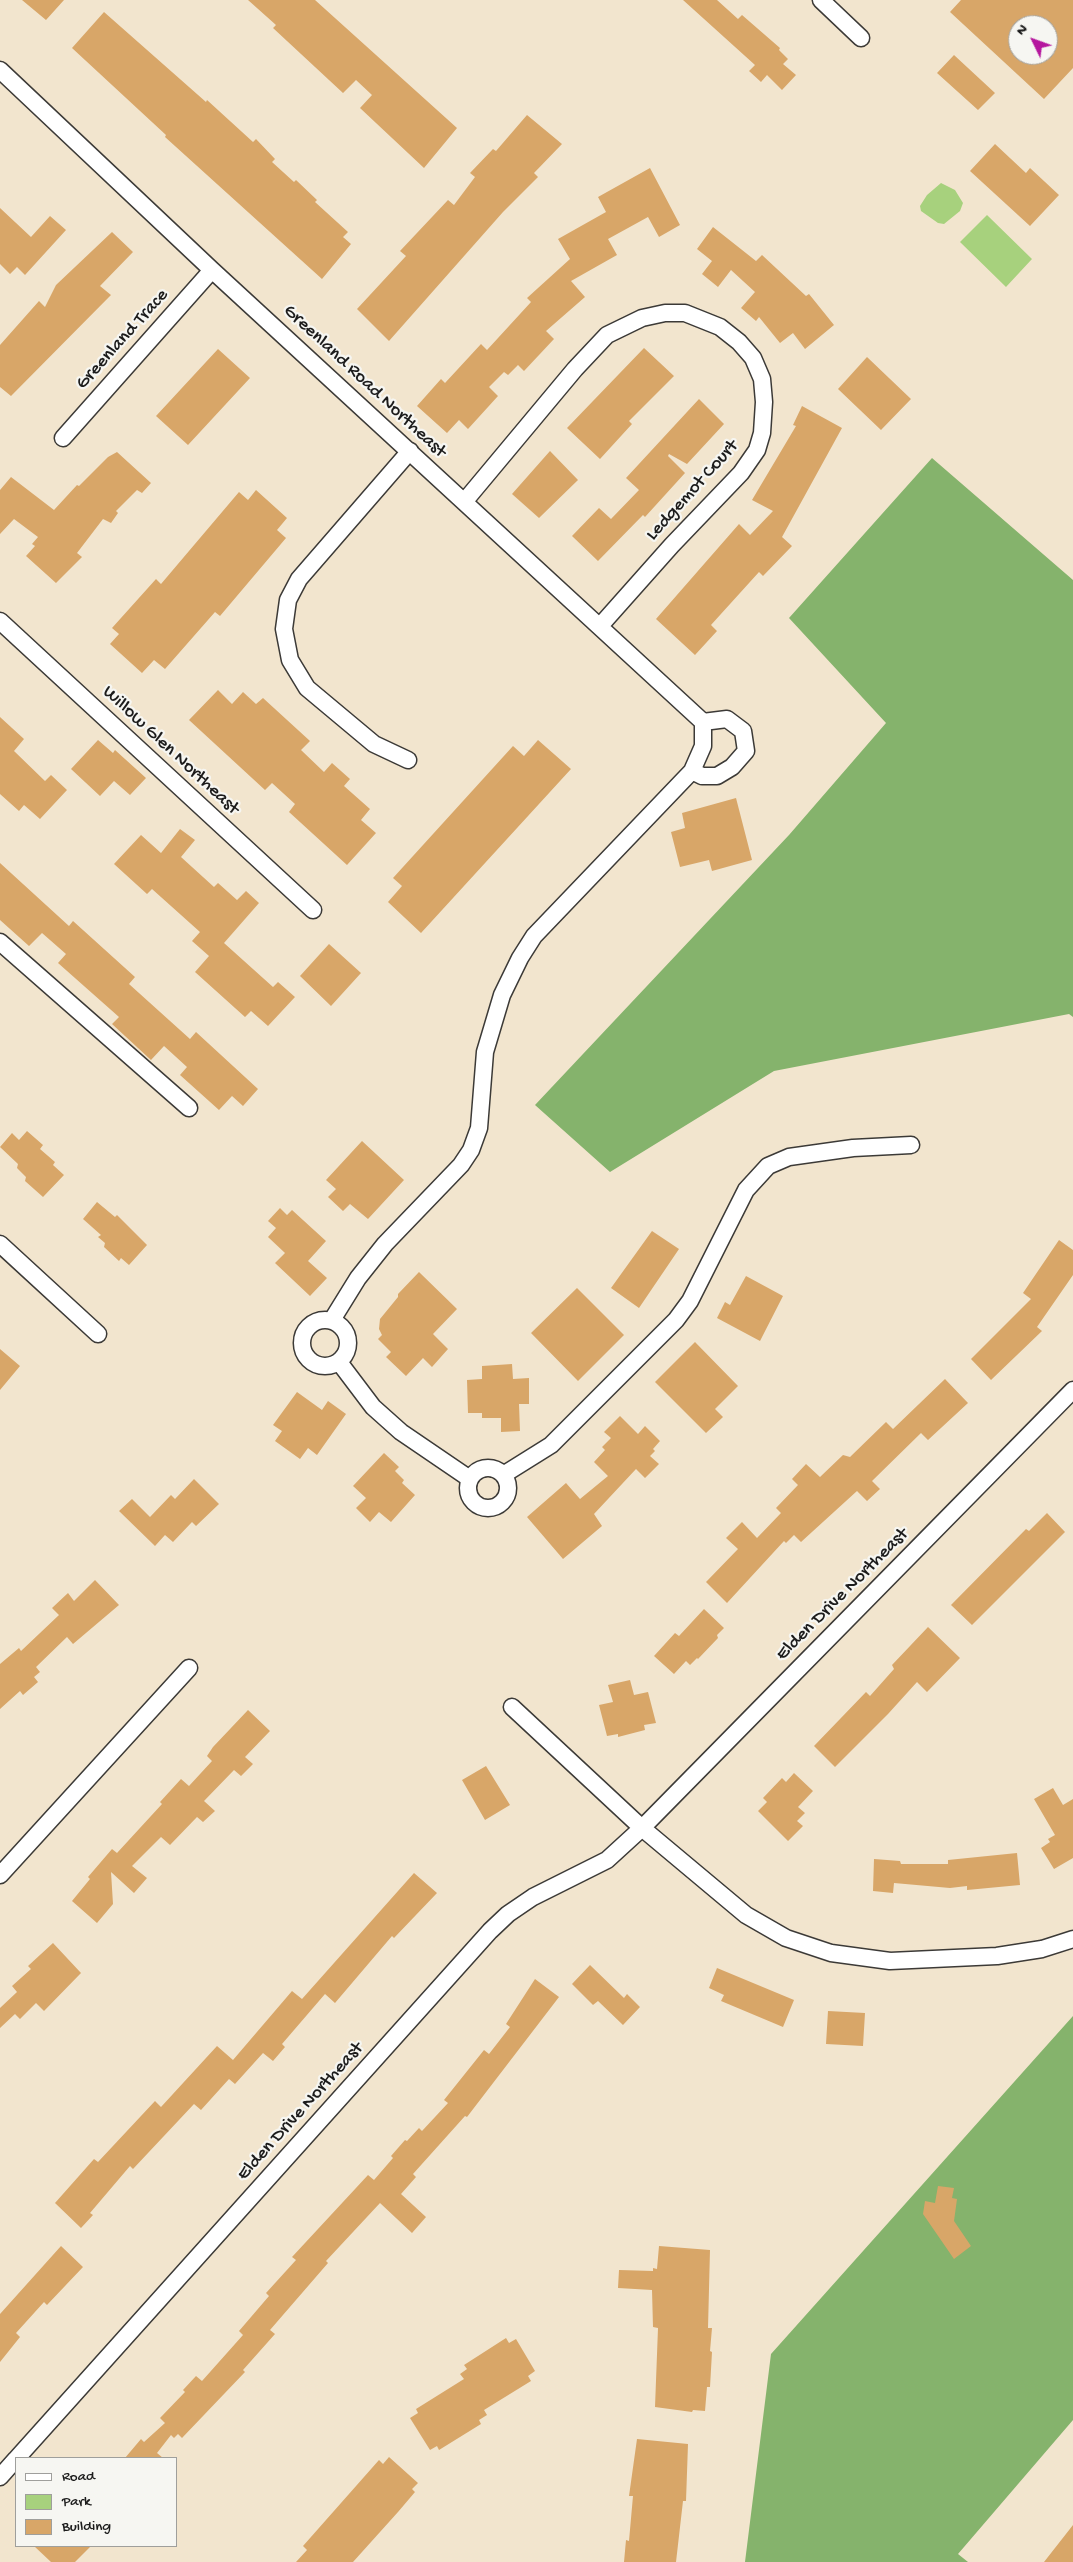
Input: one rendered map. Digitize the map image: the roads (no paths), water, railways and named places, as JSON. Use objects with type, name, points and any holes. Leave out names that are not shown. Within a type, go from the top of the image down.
[{"type":"street","points":[[821,0],[861,38]]},
{"type":"street","name":"Greenland Road Northeast","points":[[0,70],[212,270],[703,722]]},
{"type":"street","name":"Greenland Trace","points":[[63,438],[212,270]]},
{"type":"street","name":"Ledgemot Court","points":[[464,502],[575,369],[607,335],[642,318],[665,313],[685,313],[720,328],[739,342],[753,358],[762,379],[764,402],[762,433],[757,450],[741,473],[672,545],[600,626]]},
{"type":"street","points":[[408,760],[374,744],[307,688],[290,660],[284,629],[288,600],[299,579],[410,451]]},
{"type":"street","name":"Willow Glen Northeast","points":[[0,621],[313,910]]},
{"type":"street","points":[[332,1320],[358,1278],[385,1244],[462,1165],[471,1150],[479,1128],[485,1052],[499,1004],[520,958],[534,936],[692,771],[703,746],[703,722],[728,720],[743,731],[746,751],[732,767],[717,776],[702,776],[692,771]]},
{"type":"street","points":[[0,942],[189,1108]]},
{"type":"street","points":[[503,1476],[551,1444],[676,1320],[690,1301],[746,1190],[768,1166],[789,1157],[853,1148],[911,1145]]},
{"type":"street","points":[[0,1244],[98,1334]]},
{"type":"street","points":[[332,1320],[340,1324],[348,1339],[348,1348],[338,1362],[322,1366],[314,1364],[303,1351],[303,1334],[315,1322],[332,1320]]},
{"type":"street","points":[[338,1362],[373,1407],[402,1432],[470,1479]]},
{"type":"street","name":"Elden Drive Northeast","points":[[17,2457],[490,1931],[508,1914],[533,1897],[608,1860],[642,1828],[1073,1390]]},
{"type":"street","points":[[490,1468],[503,1476],[508,1490],[506,1497],[494,1507],[486,1508],[473,1501],[469,1494],[470,1479],[482,1469],[490,1468]]},
{"type":"street","points":[[0,1874],[189,1668]]},
{"type":"street","points":[[512,1707],[642,1828],[746,1915],[786,1938],[830,1953],[890,1961],[997,1956],[1042,1949],[1073,1939]]},
{"type":"street","name":"Elden Drive Northeast","points":[[0,2477],[15,2459]]}]
